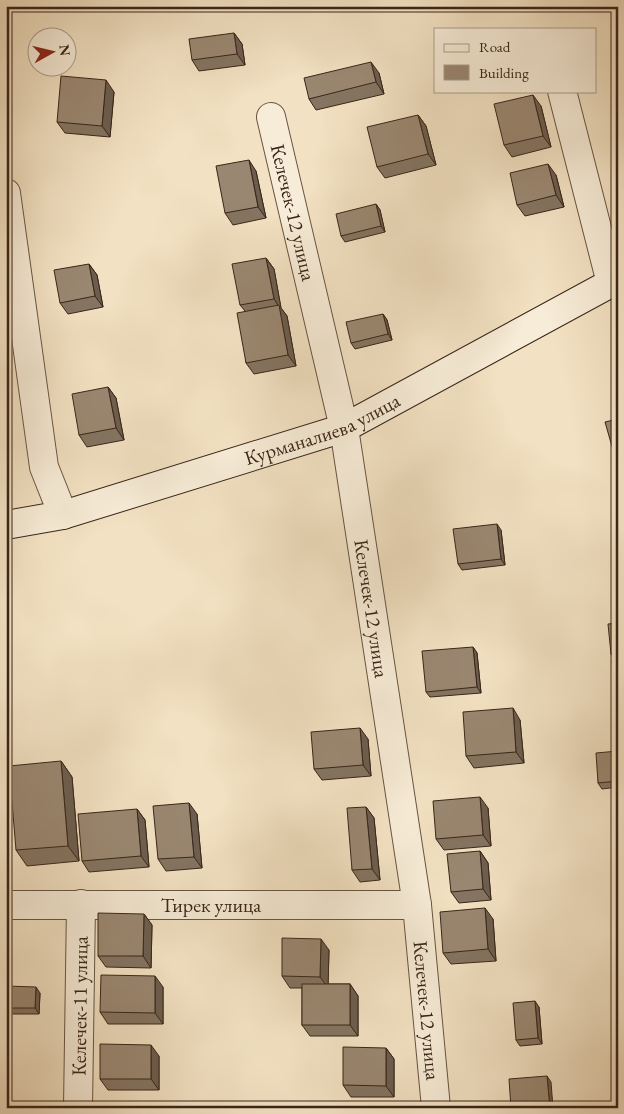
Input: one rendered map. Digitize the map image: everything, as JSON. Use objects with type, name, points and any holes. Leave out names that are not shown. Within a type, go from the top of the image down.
[{"type":"street","points":[[562,92],[614,282]]},
{"type":"street","name":"Келечек-12 улица","points":[[271,117],[344,428],[417,905],[436,1108]]},
{"type":"street","points":[[6,192],[44,467],[63,515]]},
{"type":"street","name":"Курманалиева улица","points":[[6,525],[63,515],[344,428],[614,282]]},
{"type":"street","name":"Келечек-11 улица","points":[[78,1108],[81,904]]},
{"type":"street","name":"Тирек улица","points":[[6,905],[417,905]]},
{"type":"building","points":[[234,33],[237,54],[192,60],[189,39]]},
{"type":"building","points":[[371,62],[376,82],[309,99],[304,78]]},
{"type":"building","points":[[61,78],[106,80],[102,126],[57,122]]},
{"type":"building","points":[[533,95],[543,136],[504,145],[494,104]]},
{"type":"building","points":[[418,115],[428,154],[377,167],[367,127]]},
{"type":"building","points":[[249,160],[258,207],[225,213],[216,166]]},
{"type":"building","points":[[548,164],[556,195],[517,205],[510,173]]},
{"type":"building","points":[[376,204],[381,226],[341,236],[336,214]]},
{"type":"building","points":[[266,258],[274,299],[240,305],[232,264]]},
{"type":"building","points":[[89,264],[95,296],[60,303],[54,270]]},
{"type":"building","points":[[279,305],[288,355],[246,363],[237,313]]},
{"type":"building","points":[[383,314],[388,334],[351,343],[346,322]]},
{"type":"building","points":[[108,387],[116,428],[79,435],[72,394]]},
{"type":"building","points":[[618,419],[618,449],[613,450],[605,422]]},
{"type":"building","points":[[497,524],[501,559],[458,564],[453,529]]},
{"type":"building","points":[[618,623],[618,653],[611,654],[608,624]]},
{"type":"building","points":[[473,647],[477,687],[426,692],[422,651]]},
{"type":"building","points":[[612,660],[618,660],[618,691],[615,692]]},
{"type":"building","points":[[513,708],[516,752],[466,756],[463,712]]},
{"type":"building","points":[[360,728],[363,765],[314,769],[311,732]]},
{"type":"building","points":[[618,751],[618,781],[598,783],[596,753]]},
{"type":"building","points":[[61,761],[68,846],[16,850],[9,766]]},
{"type":"building","points":[[480,797],[483,835],[436,839],[433,801]]},
{"type":"building","points":[[189,803],[194,857],[158,859],[153,806]]},
{"type":"building","points":[[366,807],[372,869],[352,870],[347,808]]},
{"type":"building","points":[[137,809],[141,856],[82,861],[78,814]]},
{"type":"building","points":[[480,851],[483,889],[451,892],[447,854]]},
{"type":"building","points":[[485,908],[488,949],[443,953],[440,912]]},
{"type":"building","points":[[98,913],[144,914],[143,956],[98,956]]},
{"type":"building","points":[[282,938],[321,939],[320,977],[282,976]]},
{"type":"building","points":[[101,975],[155,976],[155,1013],[100,1012]]},
{"type":"building","points":[[302,984],[350,984],[350,1025],[302,1025]]},
{"type":"building","points":[[6,986],[36,987],[35,1008],[6,1008]]},
{"type":"building","points":[[535,1001],[538,1038],[516,1040],[513,1003]]},
{"type":"building","points":[[100,1044],[151,1045],[151,1079],[100,1079]]},
{"type":"building","points":[[343,1047],[386,1048],[386,1086],[343,1085]]},
{"type":"building","points":[[547,1076],[550,1108],[511,1108],[509,1079]]}]
